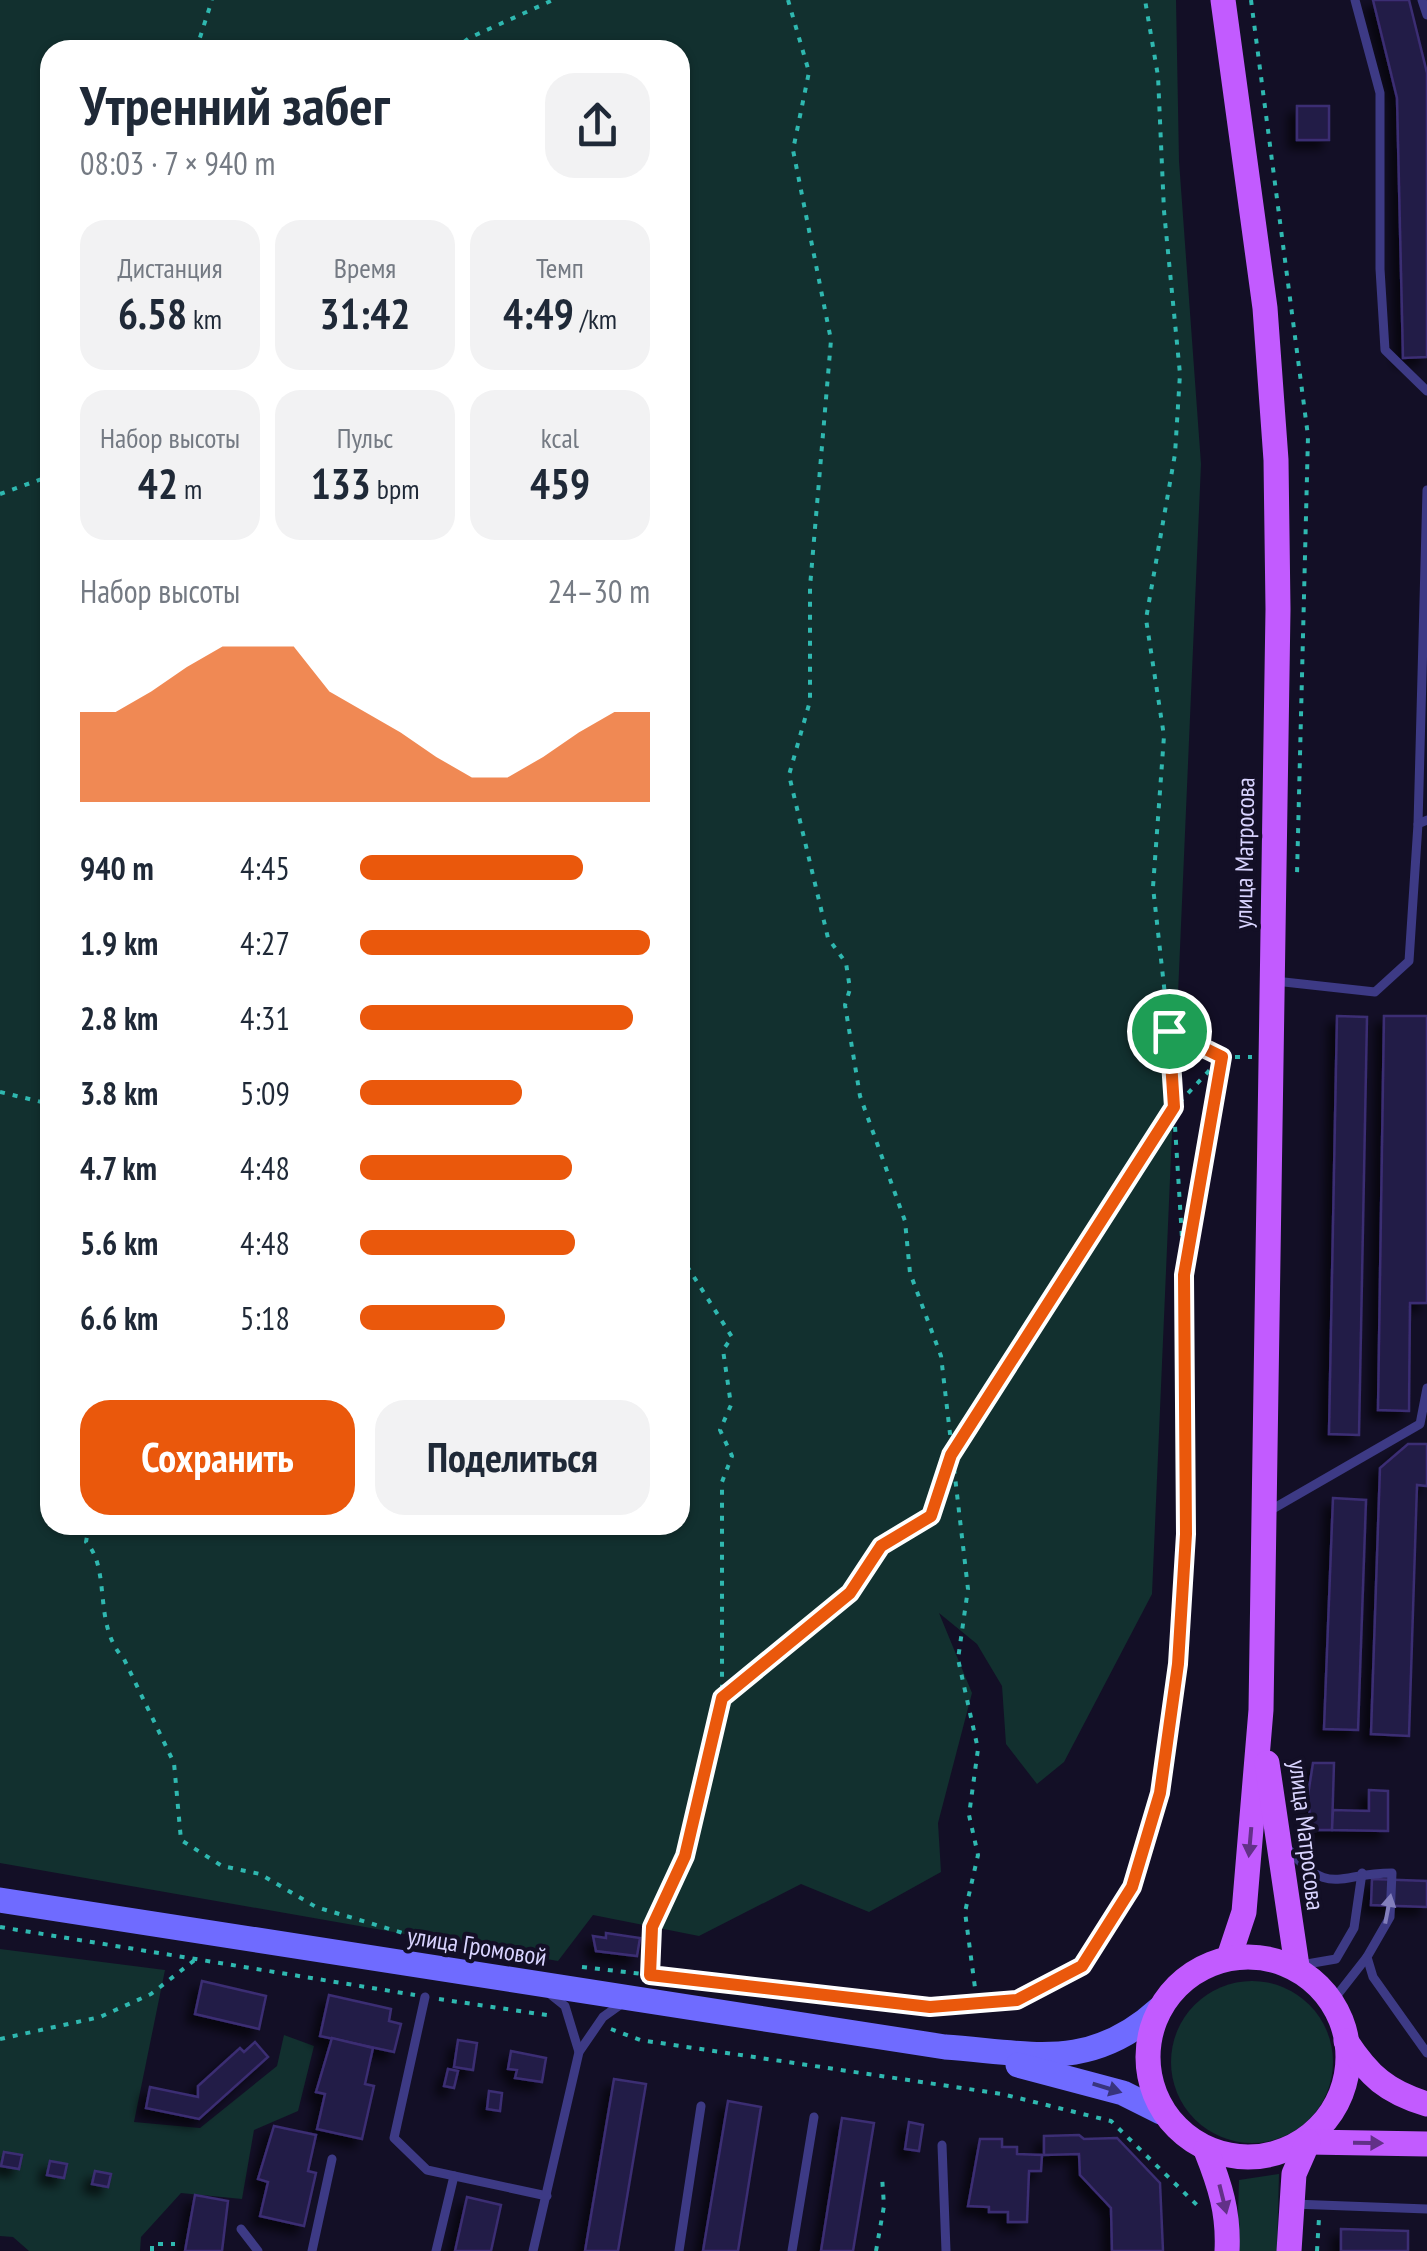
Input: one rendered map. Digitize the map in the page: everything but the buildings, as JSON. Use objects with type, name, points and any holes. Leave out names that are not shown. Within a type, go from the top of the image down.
[{"type":"main road","name":"улица Матросова","points":[[1227,1],[1264,308],[1276,460],[1278,610],[1261,1710],[1244,1912],[1229,1957]]},
{"type":"main road","name":"улица Матросова","points":[[1261,1710],[1296,1966]]},
{"type":"main road","name":"улица Громовой","points":[[0,1900],[945,2048],[1055,2055],[1095,2050],[1131,2035],[1159,2009]]},
{"type":"main road","points":[[1228,2251],[1222,2189],[1206,2150],[1160,2112],[1150,2076],[1150,2047],[1159,2009],[1190,1978],[1229,1957],[1266,1956],[1296,1966],[1321,1986],[1346,2042],[1368,2075],[1396,2095],[1427,2104]]},
{"type":"main road","points":[[1289,2251],[1294,2174],[1308,2142],[1333,2111],[1344,2078],[1346,2042]]},
{"type":"main road","name":"улица Громовой","points":[[945,2048],[1124,2093],[1160,2112]]},
{"type":"main road","points":[[1206,2150],[1244,2157],[1283,2153],[1308,2142],[1427,2144]]},
{"type":"lane","points":[[1355,0],[1380,93],[1380,268],[1385,350],[1427,391]]},
{"type":"lane","points":[[1422,0],[1427,15]]},
{"type":"lane","points":[[1272,980],[1376,992],[1409,961],[1423,822],[1427,490]]},
{"type":"lane","points":[[1262,1515],[1420,1424],[1427,1388]]},
{"type":"lane","points":[[1276,1835],[1311,1875],[1341,1882],[1362,1873],[1392,1873],[1390,1917],[1367,1957],[1331,2003]]},
{"type":"lane","points":[[1296,1966],[1336,1959],[1354,1928],[1362,1873]]},
{"type":"lane","points":[[1367,1957],[1373,1977],[1427,2053]]},
{"type":"lane","points":[[542,1987],[564,2006],[579,2052]]},
{"type":"lane","points":[[425,1996],[394,2138],[427,2170],[547,2196]]},
{"type":"lane","points":[[533,2251],[579,2052],[603,2018],[626,2000]]},
{"type":"lane","points":[[679,2251],[701,2106]]},
{"type":"lane","points":[[792,2251],[814,2117]]},
{"type":"lane","points":[[942,2145],[946,2251]]},
{"type":"lane","points":[[312,2251],[332,2160]]},
{"type":"lane","points":[[436,2251],[454,2176]]},
{"type":"lane","points":[[1290,2204],[1427,2209]]},
{"type":"lane","points":[[241,2229],[258,2251]]},
{"type":"path","points":[[199,40],[212,0]]},
{"type":"path","points":[[466,40],[544,8],[553,0]]},
{"type":"path","points":[[788,0],[808,72],[792,150],[831,340],[810,587],[810,702],[789,775],[828,938],[846,963],[850,989],[844,1005],[860,1096],[905,1220],[910,1274],[940,1356],[968,1588],[958,1660],[978,1749],[970,1815],[978,1855],[965,1912],[977,2003]]},
{"type":"path","points":[[602,1969],[930,2007],[1017,2000],[1082,1966],[1132,1887],[1160,1793],[1178,1664],[1186,1534],[1184,1275],[1169,1031],[1154,887],[1164,736],[1146,619],[1174,454],[1180,374],[1164,212],[1158,76],[1145,0]]},
{"type":"path","points":[[0,494],[40,480]]},
{"type":"path","points":[[1169,1031],[1222,1057]]},
{"type":"path","points":[[722,1698],[850,1593],[881,1546],[931,1516],[951,1455],[1174,1107],[1222,1057]]},
{"type":"path","points":[[1213,1066],[1222,1057]]},
{"type":"path","points":[[1184,1275],[1222,1057]]},
{"type":"path","points":[[0,1092],[40,1102]]},
{"type":"path","points":[[650,1975],[652,1927],[685,1856],[722,1698],[722,1482],[732,1456],[720,1430],[731,1405],[723,1350],[732,1337],[690,1271]]},
{"type":"path","points":[[87,1535],[86,1542],[96,1554],[100,1600],[111,1645],[124,1659],[174,1763],[181,1840],[222,1866],[260,1874],[316,1907],[414,1936],[420,1948]]},
{"type":"path","points":[[0,2040],[100,2017],[151,1994],[198,1958]]},
{"type":"path","points":[[1110,2121],[1206,2214]]},
{"type":"path","points":[[876,2251],[884,2206],[882,2176]]},
{"type":"path","points":[[1317,2251],[1319,2217]]},
{"type":"path","points":[[152,2251],[152,2244],[175,2244]]},
{"type":"green space","points":[[0,0],[1176,0],[1179,161],[1201,464],[1152,1594],[1064,1762],[1037,1784],[1006,1744],[1002,1686],[977,1644],[939,1613],[972,1693],[938,1823],[941,1872],[869,1912],[801,1884],[699,1936],[593,1915],[558,1961],[0,1863]]},
{"type":"green space","points":[[0,1949],[165,1970],[134,2122],[200,2128],[277,2066],[284,2035],[314,2046],[298,2111],[254,2130],[242,2199],[181,2193],[141,2237],[140,2251],[29,2251],[13,2237],[0,2236]]},
{"type":"green space","points":[[1252,1981],[1283,1987],[1309,2005],[1327,2031],[1333,2062],[1327,2093],[1309,2119],[1283,2137],[1252,2143],[1221,2137],[1195,2119],[1177,2093],[1171,2062],[1177,2031],[1195,2005],[1221,1987]]},
{"type":"green space","points":[[1279,2174],[1277,2251],[1237,2251],[1239,2180]]},
{"type":"route","points":[[1169,1031],[1222,1057],[1184,1275],[1186,1534],[1178,1664],[1160,1793],[1132,1887],[1082,1966],[1017,2000],[930,2007],[650,1975],[652,1927],[685,1856],[722,1698],[850,1593],[881,1546],[931,1516],[951,1455],[1174,1107],[1169,1031]]}]
